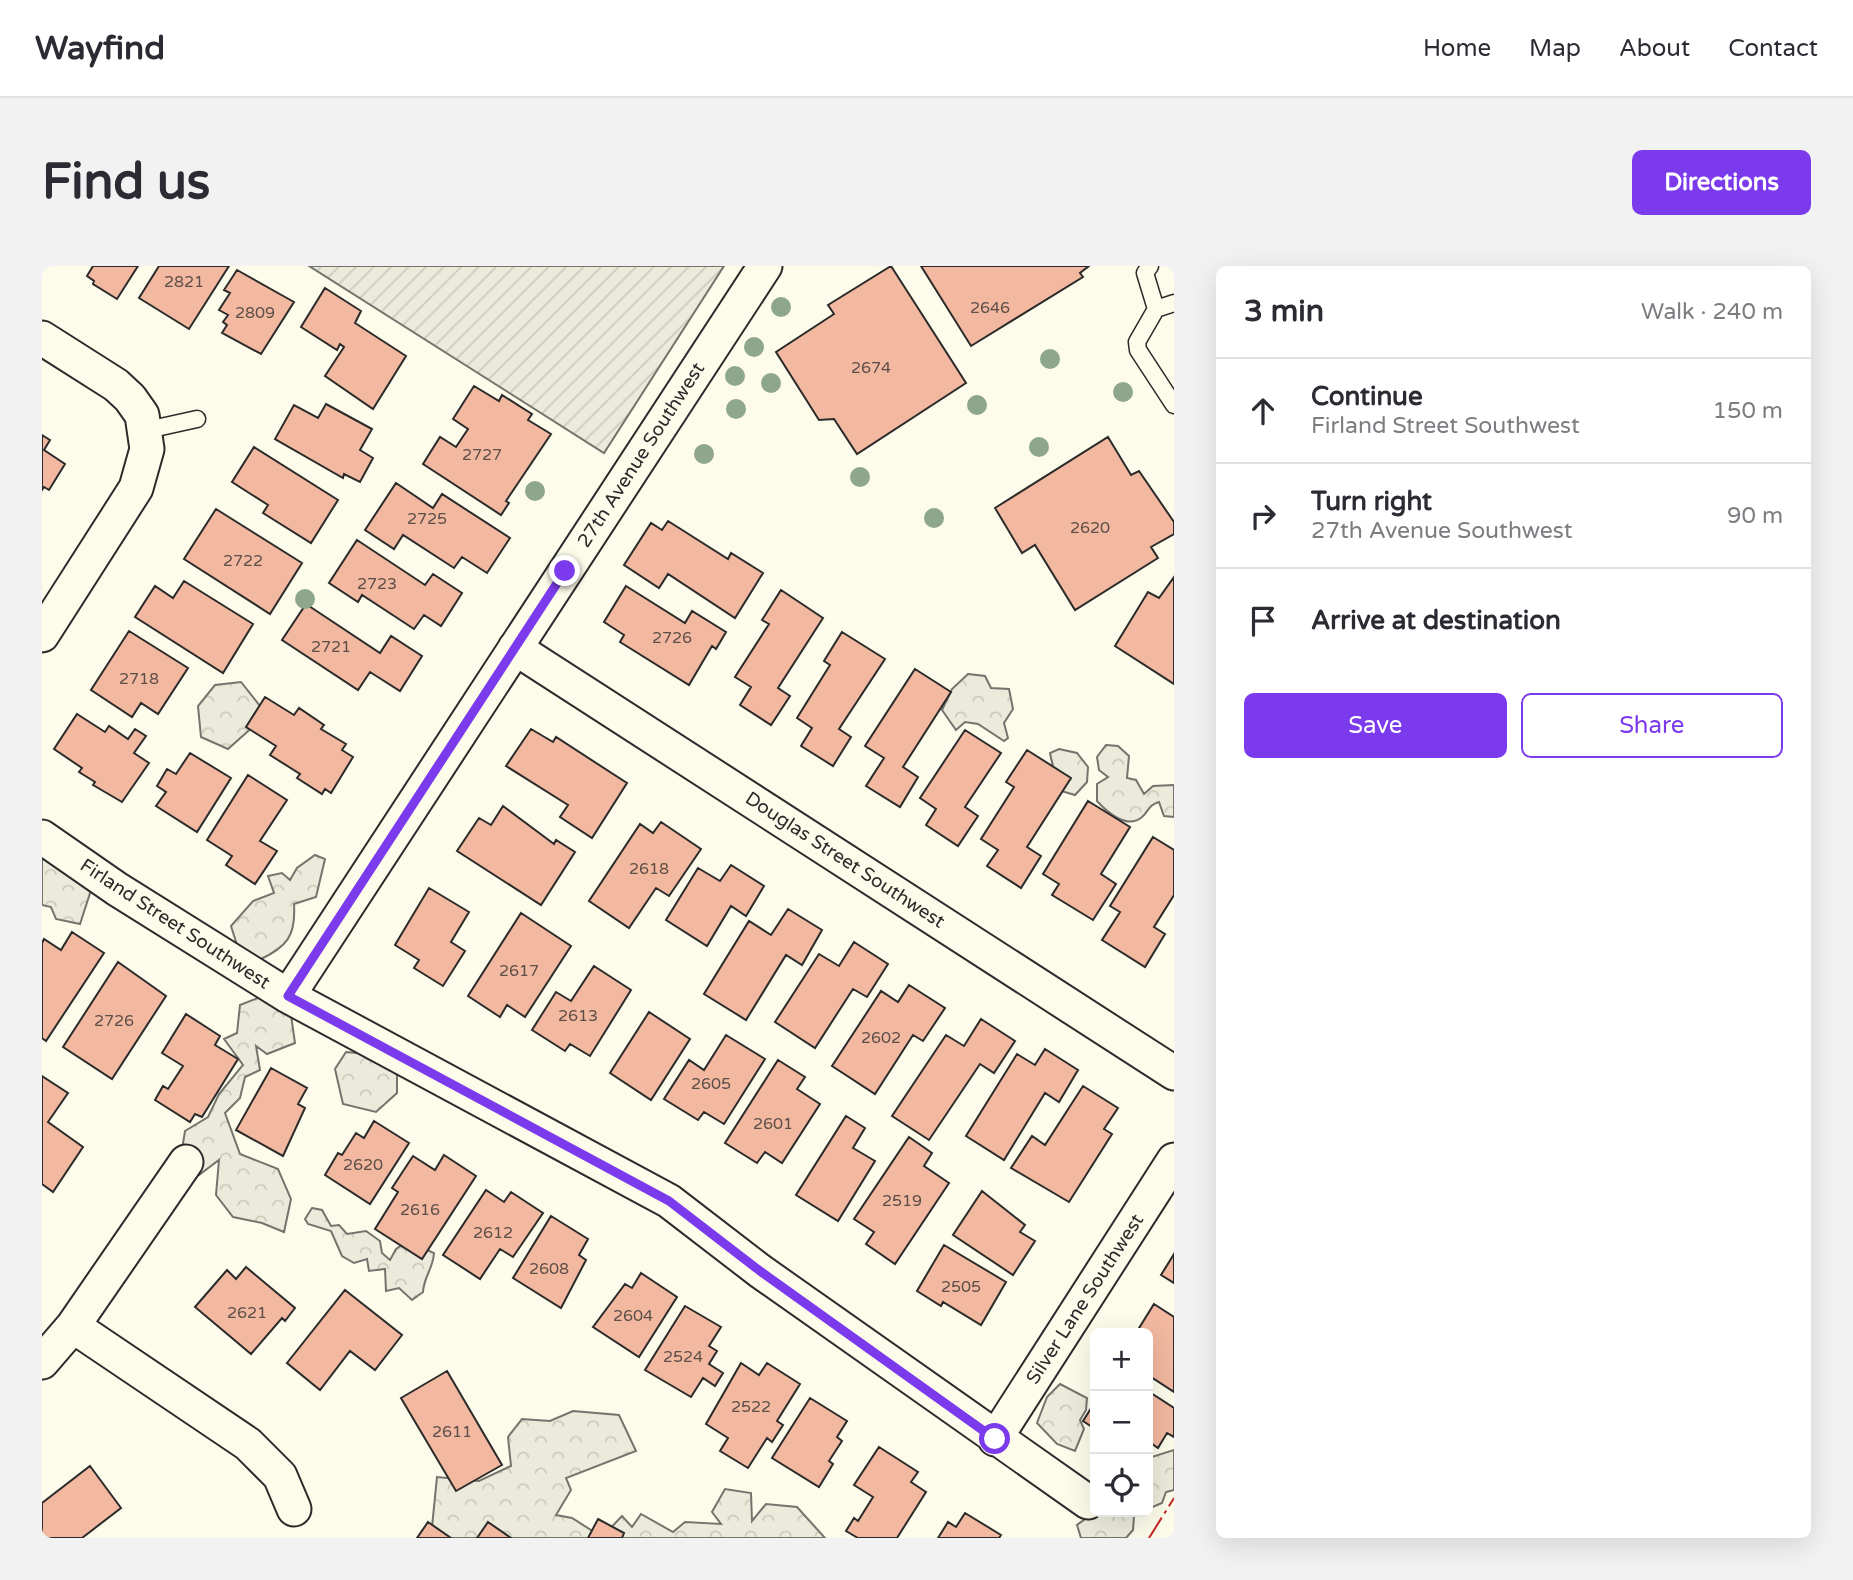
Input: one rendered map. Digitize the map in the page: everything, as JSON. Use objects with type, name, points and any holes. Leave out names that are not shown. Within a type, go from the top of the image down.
[{"type":"street","name":"27th Avenue Southwest","points":[[288,996],[765,266]]},
{"type":"street","points":[[42,338],[116,385],[142,415],[147,430],[147,449],[136,488],[42,635]]},
{"type":"street","name":"Douglas Street Southwest","points":[[515,648],[1174,1073]]},
{"type":"street","name":"Firland Street Southwest","points":[[42,837],[117,889],[288,996],[669,1201],[760,1271],[1088,1502]]},
{"type":"street","name":"Silver Lane Southwest","points":[[995,1439],[1174,1160]]},
{"type":"street","points":[[42,1362],[73,1326],[186,1162]]},
{"type":"street","points":[[73,1326],[248,1444],[280,1476],[294,1509]]},
{"type":"lane","points":[[1150,266],[1145,274],[1156,309]]},
{"type":"lane","points":[[1174,303],[1156,309],[1137,342],[1138,350],[1174,405]]},
{"type":"lane","points":[[147,430],[197,419]]},
{"type":"green space","points":[[309,266],[724,266],[604,453]]},
{"type":"green space","points":[[968,674],[985,676],[991,688],[1009,689],[1013,709],[1004,723],[1008,738],[1004,741],[978,724],[965,722],[956,730],[942,710],[952,689]]},
{"type":"green space","points":[[241,682],[260,706],[255,725],[228,749],[201,737],[198,706],[215,685]]},
{"type":"green space","points":[[1106,745],[1118,746],[1129,756],[1127,778],[1136,780],[1144,794],[1153,786],[1174,785],[1174,817],[1164,816],[1159,802],[1142,817],[1130,822],[1124,821],[1097,801],[1097,784],[1108,777],[1099,770],[1097,757]]},
{"type":"green space","points":[[1059,749],[1077,753],[1088,767],[1087,782],[1075,795],[1058,790],[1050,753]]},
{"type":"green space","points":[[42,849],[92,887],[80,924],[56,919],[51,907],[42,905]]},
{"type":"green space","points":[[315,855],[325,859],[316,897],[294,904],[293,924],[288,939],[277,950],[259,960],[238,948],[231,926],[253,901],[274,893],[268,876],[282,873],[290,880],[297,868]]},
{"type":"green space","points":[[263,996],[290,1008],[295,1043],[267,1054],[256,1046],[260,1070],[245,1077],[240,1098],[225,1113],[240,1154],[278,1169],[291,1199],[284,1232],[262,1223],[233,1217],[216,1195],[219,1160],[199,1175],[180,1162],[185,1131],[208,1117],[219,1094],[243,1065],[224,1039],[237,1033],[240,1005]]},
{"type":"green space","points":[[346,1052],[378,1055],[397,1072],[397,1093],[376,1112],[343,1104],[335,1069]]},
{"type":"green space","points":[[312,1208],[322,1210],[331,1226],[339,1225],[347,1234],[366,1231],[380,1241],[382,1253],[390,1260],[396,1249],[408,1241],[434,1253],[423,1292],[412,1300],[399,1288],[386,1291],[385,1269],[369,1271],[367,1259],[354,1263],[342,1256],[331,1231],[308,1224],[305,1219]]},
{"type":"green space","points":[[1060,1384],[1087,1398],[1086,1410],[1080,1420],[1084,1429],[1075,1451],[1057,1444],[1037,1423],[1047,1397]]},
{"type":"green space","points":[[573,1411],[619,1415],[636,1451],[566,1478],[571,1490],[556,1515],[572,1518],[602,1537],[622,1516],[632,1527],[641,1514],[673,1532],[685,1522],[721,1524],[712,1512],[725,1489],[751,1493],[752,1521],[766,1504],[797,1507],[825,1538],[435,1538],[432,1527],[437,1477],[479,1481],[511,1466],[508,1437],[522,1419],[550,1421]]},
{"type":"green space","points":[[1174,1450],[1174,1490],[1166,1492],[1162,1503],[1153,1507],[1153,1457]]},
{"type":"green space","points":[[1090,1516],[1134,1517],[1133,1530],[1126,1538],[1081,1538],[1077,1525]]},
{"type":"building","points":[[93,266],[138,266],[117,299],[93,284],[94,281],[87,276]]},
{"type":"building","points":[[159,266],[229,266],[189,329],[139,298]]},
{"type":"building","points":[[891,266],[966,383],[857,454],[834,419],[819,420],[776,352],[834,314],[828,305]]},
{"type":"building","points":[[921,266],[1089,266],[1080,273],[1083,277],[971,346]]},
{"type":"building","points":[[237,270],[294,302],[261,354],[222,333],[227,325],[223,322],[228,315],[219,310],[230,293],[224,290]]},
{"type":"building","points":[[325,288],[361,311],[355,323],[406,356],[373,409],[325,376],[344,347],[340,344],[337,350],[301,327]]},
{"type":"building","points":[[474,386],[499,401],[502,395],[532,414],[528,420],[551,434],[506,501],[509,503],[501,515],[423,464],[440,437],[456,447],[468,429],[453,419]]},
{"type":"building","points":[[326,404],[372,429],[360,450],[373,458],[360,482],[344,474],[343,478],[275,439],[294,405],[318,418]]},
{"type":"building","points":[[42,435],[50,440],[44,450],[65,464],[49,490],[44,487],[42,490]]},
{"type":"building","points":[[1108,437],[1131,475],[1139,471],[1174,522],[1174,534],[1151,547],[1158,558],[1075,610],[1035,545],[1022,553],[995,508]]},
{"type":"building","points":[[254,447],[338,500],[311,543],[263,513],[268,505],[232,482]]},
{"type":"building","points":[[396,483],[433,508],[442,494],[510,538],[487,573],[462,557],[454,568],[403,535],[394,549],[365,530]]},
{"type":"building","points":[[216,509],[302,563],[270,614],[184,559]]},
{"type":"building","points":[[668,521],[728,559],[731,553],[763,573],[735,618],[668,574],[659,588],[624,565],[651,523],[662,530]]},
{"type":"building","points":[[357,540],[425,585],[433,574],[462,593],[441,626],[424,615],[414,629],[362,595],[358,602],[329,583]]},
{"type":"building","points":[[1174,577],[1174,684],[1115,646],[1148,592],[1159,598]]},
{"type":"building","points":[[184,581],[253,624],[223,673],[135,617],[155,586],[173,598]]},
{"type":"building","points":[[626,586],[685,623],[692,611],[726,632],[716,649],[712,646],[689,685],[620,642],[624,635],[604,622]]},
{"type":"building","points":[[781,590],[823,618],[778,688],[790,696],[771,725],[740,705],[751,687],[735,677],[769,624],[762,620]]},
{"type":"building","points":[[306,604],[380,653],[391,636],[422,656],[400,691],[370,672],[358,690],[282,640]]},
{"type":"building","points":[[129,631],[188,668],[158,714],[141,703],[132,717],[91,690]]},
{"type":"building","points":[[842,632],[885,659],[839,729],[851,737],[833,766],[801,746],[812,728],[797,718],[830,665],[824,661]]},
{"type":"building","points":[[915,669],[951,692],[903,767],[918,777],[900,807],[866,786],[884,758],[865,746]]},
{"type":"building","points":[[265,697],[294,715],[299,708],[324,725],[321,729],[346,744],[342,750],[353,757],[331,793],[325,789],[322,794],[297,778],[300,774],[270,755],[276,746],[246,727]]},
{"type":"building","points":[[77,714],[105,732],[109,726],[128,739],[135,729],[146,736],[134,753],[149,763],[122,802],[93,785],[95,782],[79,772],[82,768],[54,749]]},
{"type":"building","points":[[531,729],[553,742],[556,737],[627,783],[592,838],[560,817],[568,805],[506,766]]},
{"type":"building","points":[[965,730],[1001,753],[965,807],[978,816],[958,846],[926,825],[936,809],[920,798]]},
{"type":"building","points":[[1027,750],[1071,778],[1027,847],[1041,856],[1021,888],[987,866],[998,850],[981,839],[1014,787],[1006,782]]},
{"type":"building","points":[[190,753],[231,778],[197,832],[156,806],[166,792],[157,786],[167,769],[176,774]]},
{"type":"building","points":[[248,775],[287,800],[260,841],[277,851],[255,884],[226,865],[232,856],[207,840]]},
{"type":"building","points":[[1088,801],[1130,827],[1101,874],[1116,884],[1093,920],[1052,895],[1059,884],[1043,874]]},
{"type":"building","points":[[503,806],[554,844],[556,840],[575,852],[541,905],[457,851],[479,818],[491,825]]},
{"type":"building","points":[[661,822],[701,849],[669,896],[656,888],[629,928],[589,901],[640,824],[653,833]]},
{"type":"building","points":[[1153,837],[1174,850],[1174,895],[1154,927],[1165,934],[1145,967],[1102,940],[1120,912],[1110,906]]},
{"type":"building","points":[[731,865],[764,886],[746,916],[731,906],[707,946],[666,920],[698,868],[720,881]]},
{"type":"building","points":[[429,888],[469,912],[451,942],[465,951],[443,986],[414,968],[419,960],[395,945]]},
{"type":"building","points":[[788,909],[822,930],[802,965],[786,955],[746,1020],[704,994],[749,921],[771,935]]},
{"type":"building","points":[[521,913],[571,946],[525,1017],[507,1005],[500,1017],[468,996]]},
{"type":"building","points":[[72,932],[104,953],[46,1041],[42,1038],[42,943],[44,939],[61,950]]},
{"type":"building","points":[[854,942],[888,964],[867,997],[853,989],[815,1048],[775,1022],[819,954],[839,966]]},
{"type":"building","points":[[118,962],[166,996],[112,1079],[63,1047]]},
{"type":"building","points":[[594,966],[631,990],[590,1056],[570,1044],[565,1051],[532,1030],[556,992],[571,1001]]},
{"type":"building","points":[[909,985],[945,1008],[923,1041],[913,1035],[875,1094],[832,1066],[881,991],[898,1002]]},
{"type":"building","points":[[649,1012],[690,1039],[651,1100],[610,1073]]},
{"type":"building","points":[[186,1014],[220,1036],[215,1045],[238,1059],[202,1117],[195,1114],[190,1122],[155,1100],[163,1086],[168,1089],[183,1066],[162,1053]]},
{"type":"building","points":[[981,1019],[1015,1041],[994,1073],[980,1064],[929,1140],[892,1116],[946,1035],[964,1046]]},
{"type":"building","points":[[726,1035],[765,1059],[724,1124],[704,1112],[698,1120],[664,1099],[689,1060],[704,1070]]},
{"type":"building","points":[[1045,1049],[1078,1070],[1059,1102],[1045,1093],[1004,1160],[966,1136],[1017,1054],[1035,1065]]},
{"type":"building","points":[[778,1060],[805,1077],[797,1089],[820,1104],[782,1163],[765,1152],[757,1163],[725,1143]]},
{"type":"building","points":[[271,1068],[307,1088],[298,1104],[305,1108],[283,1156],[236,1130]]},
{"type":"building","points":[[42,1076],[68,1093],[48,1122],[83,1147],[53,1192],[42,1184]]},
{"type":"building","points":[[1083,1086],[1118,1108],[1104,1129],[1112,1134],[1069,1202],[1011,1168],[1032,1136],[1045,1145]]},
{"type":"building","points":[[846,1116],[865,1128],[853,1148],[875,1161],[838,1221],[796,1195]]},
{"type":"building","points":[[374,1121],[409,1143],[370,1204],[325,1175],[338,1153],[342,1155],[356,1133],[364,1138]]},
{"type":"building","points":[[909,1137],[932,1153],[924,1166],[949,1183],[895,1264],[866,1244],[874,1232],[854,1219]]},
{"type":"building","points":[[444,1155],[476,1176],[422,1259],[375,1229],[398,1192],[392,1188],[413,1156],[435,1170]]},
{"type":"building","points":[[486,1190],[504,1202],[511,1192],[543,1213],[513,1257],[500,1249],[480,1279],[443,1255]]},
{"type":"building","points":[[982,1191],[1025,1225],[1020,1232],[1035,1241],[1013,1275],[953,1235]]},
{"type":"building","points":[[551,1216],[588,1239],[579,1255],[586,1260],[561,1308],[513,1278]]},
{"type":"building","points":[[944,1245],[1006,1282],[981,1325],[943,1302],[941,1306],[917,1291]]},
{"type":"building","points":[[1174,1254],[1174,1283],[1161,1275]]},
{"type":"building","points":[[246,1267],[295,1308],[285,1321],[282,1318],[251,1354],[195,1307],[227,1270],[236,1279]]},
{"type":"building","points":[[641,1273],[677,1297],[639,1357],[593,1327],[625,1284],[632,1288]]},
{"type":"building","points":[[345,1290],[402,1335],[375,1370],[350,1351],[320,1390],[287,1363]]},
{"type":"building","points":[[1154,1304],[1174,1317],[1174,1392],[1153,1378],[1153,1328],[1139,1328]]},
{"type":"building","points":[[685,1306],[721,1327],[709,1346],[717,1351],[709,1364],[723,1373],[715,1386],[703,1378],[691,1397],[645,1370]]},
{"type":"building","points":[[741,1363],[759,1375],[767,1363],[800,1384],[777,1421],[783,1425],[772,1442],[767,1438],[748,1468],[720,1451],[728,1438],[706,1424]]},
{"type":"building","points":[[447,1371],[502,1465],[456,1491],[401,1398]]},
{"type":"building","points":[[1153,1394],[1174,1408],[1174,1437],[1167,1433],[1158,1448],[1153,1444]]},
{"type":"building","points":[[810,1398],[847,1421],[837,1437],[842,1441],[829,1461],[833,1464],[819,1487],[772,1458]]},
{"type":"building","points":[[1090,1410],[1090,1426],[1083,1421]]},
{"type":"building","points":[[879,1447],[918,1472],[911,1482],[926,1492],[897,1538],[858,1538],[846,1531],[854,1518],[858,1521],[873,1497],[854,1485]]},
{"type":"building","points":[[90,1466],[121,1508],[82,1538],[42,1538],[42,1503]]},
{"type":"building","points":[[965,1513],[1001,1535],[999,1538],[938,1538],[948,1522],[956,1527]]},
{"type":"building","points":[[598,1519],[624,1533],[622,1538],[588,1538]]},
{"type":"building","points":[[428,1522],[451,1538],[417,1538]]},
{"type":"building","points":[[488,1522],[511,1538],[477,1538]]},
{"type":"power","points":[[1149,1538],[1174,1498]]},
{"type":"route","points":[[565,571],[288,996],[669,1201],[760,1271],[995,1439]]}]
